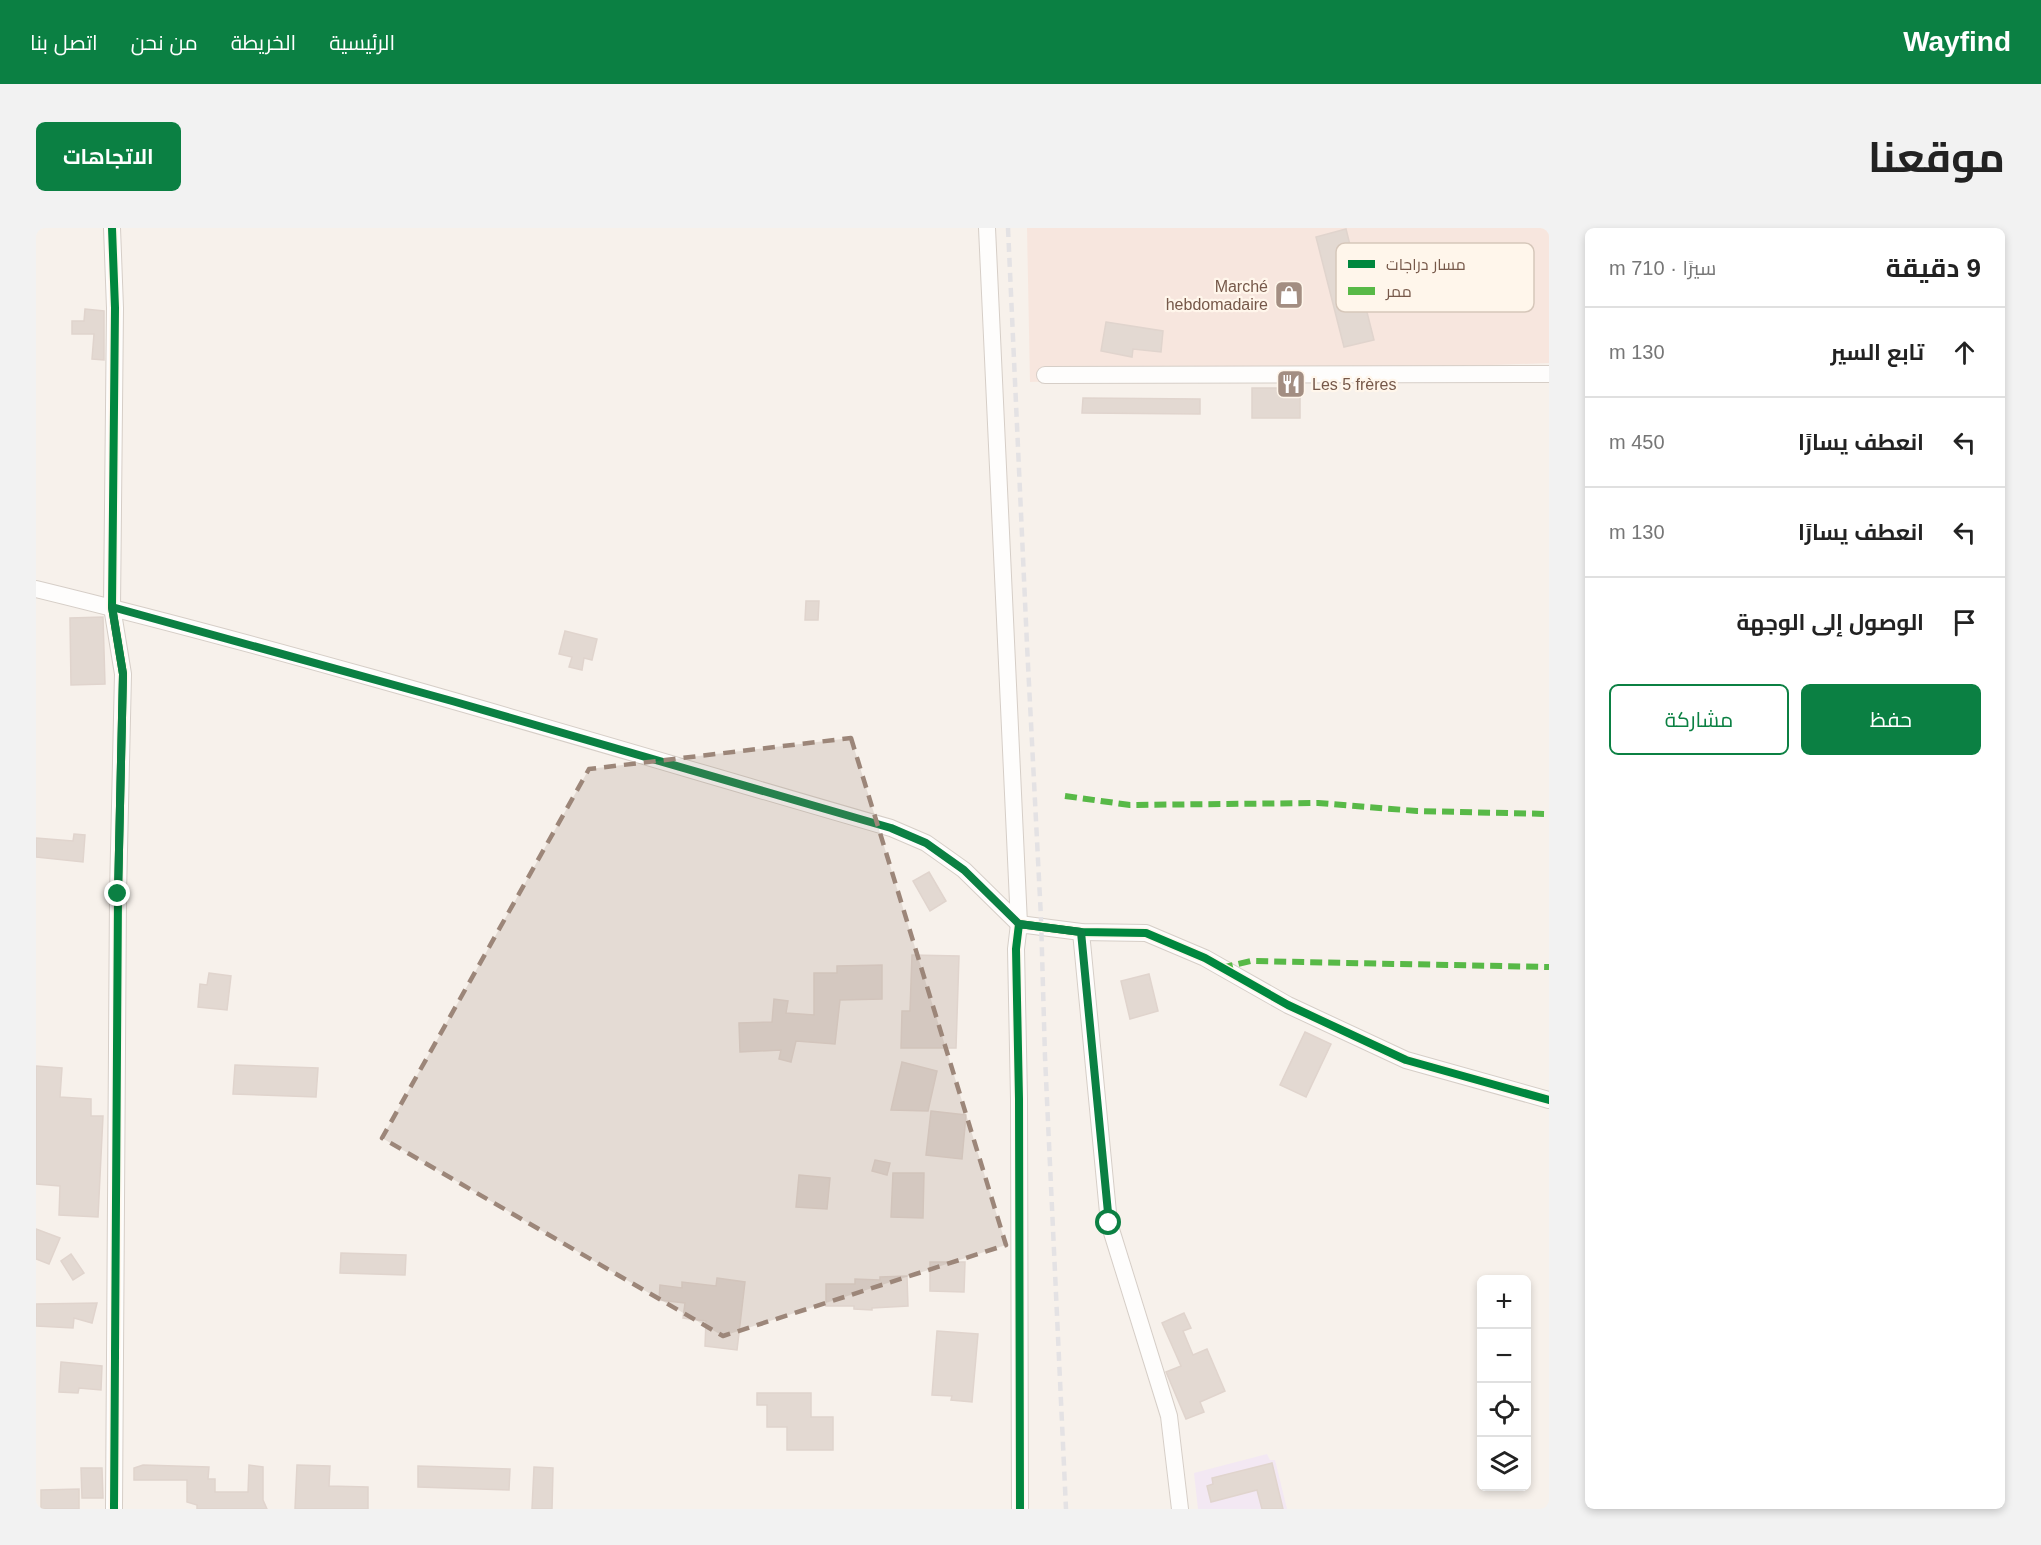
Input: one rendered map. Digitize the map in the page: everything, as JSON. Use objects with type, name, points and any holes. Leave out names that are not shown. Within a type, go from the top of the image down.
[{"type":"street","points":[[112,228],[115,308],[112,607],[123,674],[118,918],[114,1509]]},
{"type":"street","points":[[987,228],[1019,924],[1016,949],[1019,1099],[1020,1509]]},
{"type":"street","points":[[1045,375],[1549,374]]},
{"type":"street","points":[[36,589],[112,607],[452,701],[891,828],[926,843],[964,870],[1019,924],[1081,932],[1146,933],[1205,958],[1288,1005],[1406,1060],[1549,1100]]},
{"type":"street","points":[[1081,932],[1109,1223],[1169,1416],[1180,1509]]},
{"type":"highlighted area","points":[[851,738],[1006,1245],[723,1336],[382,1138],[589,769]]},
{"type":"shaded area","name":"Marché hebdomadaire","points":[[1027,228],[1549,228],[1549,363],[1030,382]]},
{"type":"shaded area","points":[[1267,1454],[1270,1460],[1275,1460],[1287,1509],[1198,1509],[1194,1473]]},
{"type":"building","points":[[1346,229],[1350,243],[1336,243],[1336,312],[1367,312],[1374,340],[1344,347],[1316,237]]},
{"type":"building","points":[[85,309],[104,311],[104,360],[92,359],[94,334],[72,334],[72,321],[84,321]]},
{"type":"building","points":[[1106,322],[1163,331],[1161,352],[1133,349],[1132,357],[1101,351]]},
{"type":"building","points":[[1252,388],[1300,388],[1300,418],[1252,418]]},
{"type":"building","points":[[1083,398],[1200,399],[1200,414],[1082,413]]},
{"type":"building","points":[[806,601],[819,601],[818,620],[805,620]]},
{"type":"building","points":[[103,617],[105,684],[71,685],[70,618]]},
{"type":"building","points":[[565,631],[597,639],[592,660],[584,658],[582,670],[569,667],[572,657],[559,654]]},
{"type":"building","points":[[74,834],[85,835],[83,862],[36,857],[36,838],[73,841]]},
{"type":"building","points":[[929,872],[946,901],[930,911],[913,881]]},
{"type":"building","points":[[912,955],[959,956],[956,1048],[901,1048],[902,1011],[910,1011]]},
{"type":"building","points":[[882,965],[882,999],[840,1000],[835,1044],[796,1041],[791,1062],[779,1059],[781,1050],[740,1052],[739,1023],[772,1022],[774,999],[788,1001],[786,1013],[814,1015],[814,973],[837,973],[837,966]]},
{"type":"building","points":[[209,973],[231,976],[227,1010],[198,1007],[200,984],[207,985]]},
{"type":"building","points":[[1149,974],[1158,1011],[1130,1019],[1121,981]]},
{"type":"building","points":[[1305,1032],[1331,1044],[1306,1097],[1280,1085]]},
{"type":"building","points":[[902,1062],[937,1071],[928,1111],[891,1110]]},
{"type":"building","points":[[235,1065],[318,1068],[316,1097],[233,1094]]},
{"type":"building","points":[[36,1066],[62,1068],[60,1097],[91,1099],[91,1116],[103,1116],[98,1217],[59,1215],[60,1186],[36,1184]]},
{"type":"building","points":[[931,1111],[966,1115],[962,1159],[926,1155]]},
{"type":"building","points":[[875,1160],[890,1163],[887,1175],[872,1171]]},
{"type":"building","points":[[893,1173],[924,1173],[923,1218],[891,1217]]},
{"type":"building","points":[[799,1175],[830,1178],[827,1209],[796,1207]]},
{"type":"building","points":[[36,1229],[60,1238],[49,1264],[36,1259]]},
{"type":"building","points":[[341,1253],[406,1255],[405,1275],[340,1273]]},
{"type":"building","points":[[71,1254],[84,1273],[73,1280],[61,1261]]},
{"type":"building","points":[[930,1262],[965,1262],[964,1292],[930,1291]]},
{"type":"building","points":[[907,1276],[908,1306],[872,1308],[872,1310],[854,1309],[854,1306],[826,1306],[826,1284],[855,1284],[855,1279],[880,1280],[880,1277]]},
{"type":"building","points":[[717,1278],[745,1282],[737,1350],[705,1346],[706,1321],[683,1318],[685,1303],[659,1300],[660,1285],[682,1288],[682,1282],[716,1286]]},
{"type":"building","points":[[97,1303],[92,1323],[74,1318],[73,1328],[36,1326],[36,1304]]},
{"type":"building","points":[[1184,1313],[1191,1328],[1183,1331],[1193,1355],[1207,1349],[1225,1391],[1200,1402],[1204,1412],[1186,1419],[1166,1372],[1181,1366],[1162,1323]]},
{"type":"building","points":[[937,1331],[978,1334],[972,1402],[951,1400],[952,1396],[932,1395]]},
{"type":"building","points":[[61,1362],[102,1366],[101,1390],[79,1388],[78,1393],[59,1392]]},
{"type":"building","points":[[757,1393],[811,1393],[811,1417],[833,1417],[833,1450],[787,1450],[787,1427],[767,1427],[767,1405],[757,1405]]},
{"type":"building","points":[[1272,1463],[1283,1509],[1262,1509],[1257,1490],[1211,1502],[1207,1486],[1213,1484],[1212,1478]]},
{"type":"building","points":[[143,1465],[209,1467],[208,1479],[215,1479],[215,1492],[248,1492],[249,1465],[263,1467],[263,1500],[267,1509],[197,1509],[197,1505],[187,1502],[187,1480],[134,1480],[134,1468]]},
{"type":"building","points":[[297,1465],[330,1466],[329,1486],[368,1487],[368,1509],[295,1509]]},
{"type":"building","points":[[418,1466],[510,1469],[509,1490],[418,1487]]},
{"type":"building","points":[[534,1467],[553,1468],[552,1509],[532,1509]]},
{"type":"building","points":[[81,1468],[102,1468],[103,1498],[82,1498]]},
{"type":"building","points":[[79,1489],[79,1509],[41,1509],[41,1490]]},
{"type":"railway","points":[[1008,228],[1066,1509]]},
{"type":"marked path","points":[[1065,796],[1130,805],[1318,803],[1417,811],[1549,814]]},
{"type":"marked path","points":[[1221,968],[1251,961],[1549,967]]},
{"type":"cycle path","points":[[112,228],[115,308],[112,607],[123,674],[118,894],[114,1509]]},
{"type":"cycle path","points":[[1020,1509],[1019,1099],[1016,949],[1019,924],[1081,932],[1146,933],[1205,958],[1288,1005],[1406,1060],[1549,1100]]},
{"type":"place","name":"Marché hebdomadaire","points":[[1289,295]]},
{"type":"place","name":"Les 5 frères","points":[[1291,384]]},
{"type":"route","points":[[118,894],[123,674],[112,607],[452,701],[891,828],[926,843],[964,870],[1019,924],[1081,932],[1109,1223]]}]
